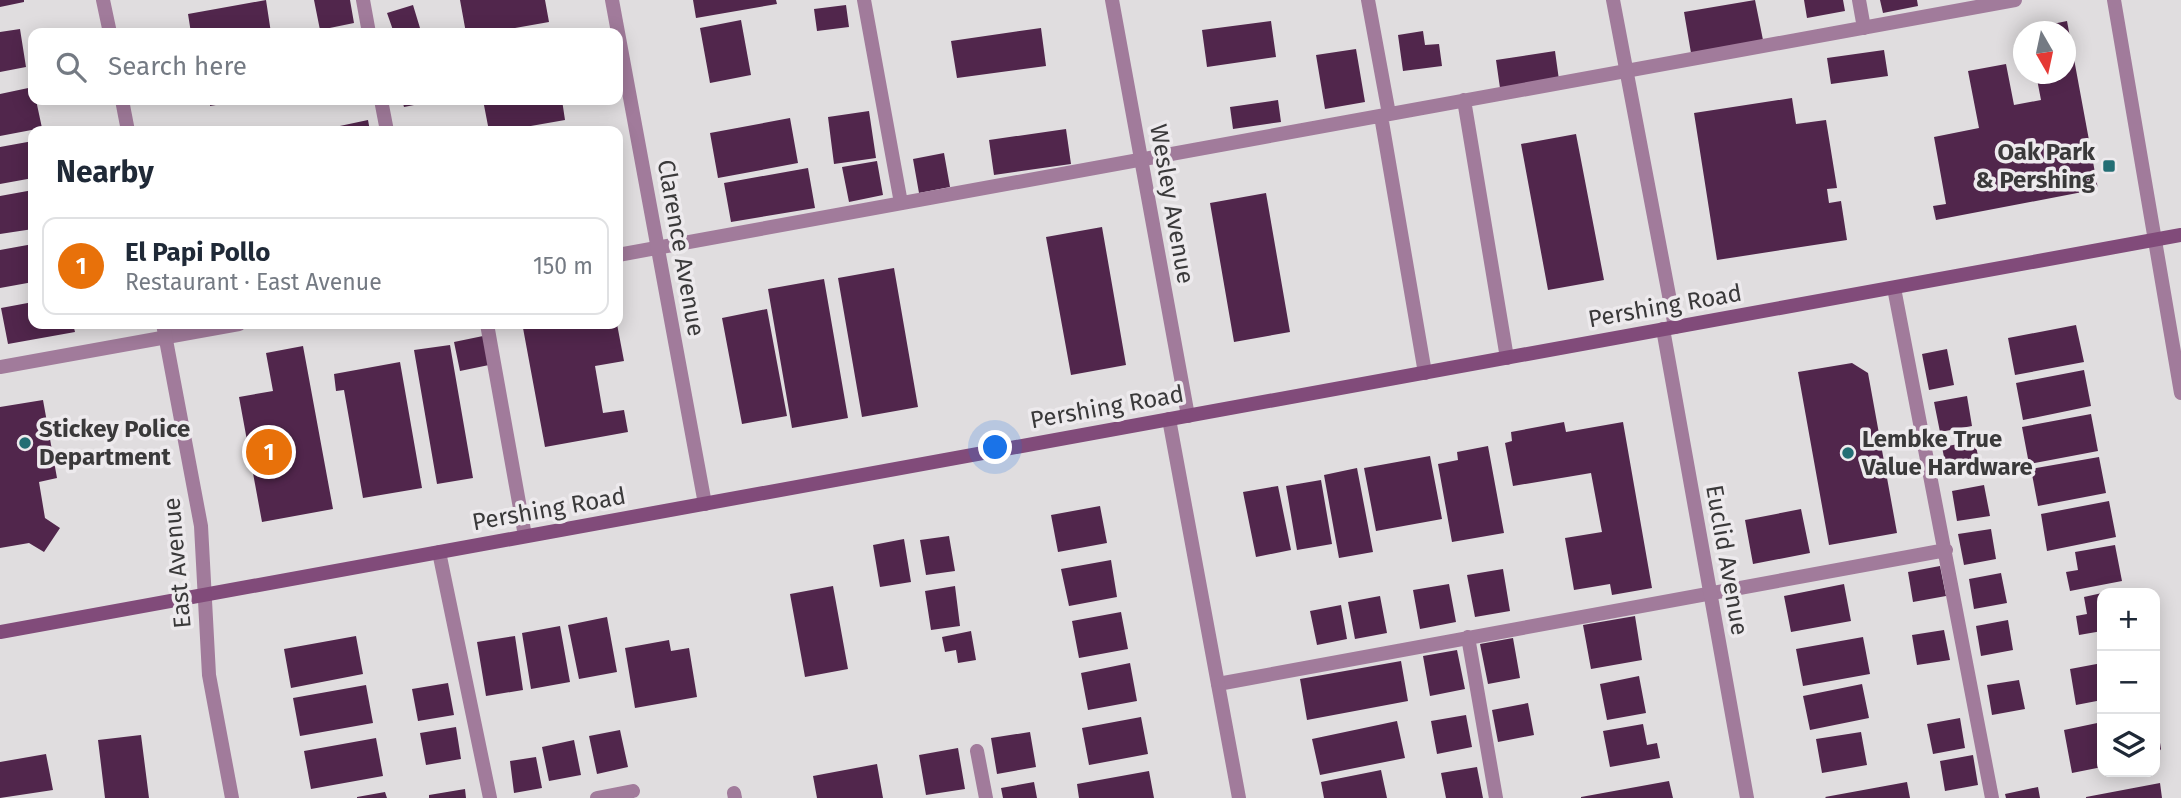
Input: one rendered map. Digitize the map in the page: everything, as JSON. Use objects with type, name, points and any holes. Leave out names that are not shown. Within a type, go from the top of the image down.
[{"type":"main road","name":"Pershing Road","points":[[0,632],[2181,235]]},
{"type":"street","points":[[103,0],[109,28]]},
{"type":"street","points":[[363,0],[368,28]]},
{"type":"street","name":"Clarence Avenue","points":[[612,0],[617,28]]},
{"type":"street","points":[[864,0],[901,203]]},
{"type":"street","name":"Wesley Avenue","points":[[1112,0],[1188,416]]},
{"type":"street","points":[[1368,0],[1425,373]]},
{"type":"street","name":"Euclid Avenue","points":[[1613,0],[1669,328],[1710,593],[1747,798]]},
{"type":"street","points":[[1860,0],[1864,27]]},
{"type":"street","points":[[623,254],[2015,0]]},
{"type":"street","points":[[2114,0],[2181,393]]},
{"type":"street","name":"Clarence Avenue","points":[[623,59],[705,504]]},
{"type":"street","points":[[1464,100],[1507,358]]},
{"type":"street","points":[[123,105],[127,126]]},
{"type":"street","points":[[382,105],[386,126]]},
{"type":"street","points":[[1894,288],[1992,798]]},
{"type":"street","points":[[488,329],[525,536]]},
{"type":"street","points":[[0,367],[165,330]]},
{"type":"street","name":"East Avenue","points":[[165,330],[201,526],[209,675],[232,798]]},
{"type":"street","points":[[1169,419],[1239,798]]},
{"type":"street","points":[[1218,684],[1945,550]]},
{"type":"street","points":[[439,552],[490,798]]},
{"type":"street","points":[[1468,637],[1496,798]]},
{"type":"street","points":[[977,751],[986,798]]},
{"type":"street","points":[[597,798],[633,790]]},
{"type":"building","points":[[0,0],[24,0],[24,2],[0,7]]},
{"type":"building","points":[[266,0],[270,28],[190,28],[188,14]]},
{"type":"building","points":[[314,0],[350,0],[354,23],[320,28]]},
{"type":"building","points":[[460,0],[545,0],[549,22],[515,28],[465,28]]},
{"type":"building","points":[[693,0],[776,0],[777,4],[696,18]]},
{"type":"building","points":[[1755,0],[1763,40],[1691,53],[1684,12]]},
{"type":"building","points":[[1804,0],[1843,0],[1845,11],[1807,18]]},
{"type":"building","points":[[1880,0],[1917,0],[1918,6],[1883,13]]},
{"type":"building","points":[[413,5],[420,28],[392,28],[387,13]]},
{"type":"building","points":[[846,5],[849,27],[817,31],[814,9]]},
{"type":"building","points":[[741,20],[751,75],[710,83],[700,28]]},
{"type":"building","points":[[1271,21],[1276,57],[1207,67],[1202,30]]},
{"type":"building","points":[[1041,28],[1046,66],[957,78],[951,41]]},
{"type":"building","points":[[20,29],[26,67],[0,72],[0,32]]},
{"type":"building","points":[[1423,31],[1425,45],[1439,44],[1442,66],[1403,71],[1398,35]]},
{"type":"building","points":[[1356,49],[1365,102],[1325,109],[1316,55]]},
{"type":"building","points":[[1884,50],[1888,76],[1831,84],[1827,58]]},
{"type":"building","points":[[1555,51],[1559,80],[1500,88],[1496,60]]},
{"type":"building","points":[[2006,64],[2014,105],[2041,100],[2038,84],[2076,84],[2076,70],[2098,189],[1936,220],[1933,206],[1946,204],[1934,137],[1979,128],[1968,71]]},
{"type":"building","points":[[28,88],[28,105],[37,105],[42,126],[28,126],[28,131],[0,136],[0,94]]},
{"type":"building","points":[[1792,98],[1796,124],[1826,120],[1837,188],[1827,189],[1829,203],[1841,201],[1847,240],[1717,260],[1694,113]]},
{"type":"building","points":[[1278,100],[1281,122],[1233,129],[1230,107]]},
{"type":"building","points":[[484,105],[563,105],[565,120],[531,126],[488,126]]},
{"type":"building","points":[[869,111],[876,158],[834,164],[828,117]]},
{"type":"building","points":[[790,118],[798,163],[718,178],[710,133]]},
{"type":"building","points":[[368,120],[369,126],[340,126]]},
{"type":"building","points":[[1066,129],[1071,164],[994,175],[989,140]]},
{"type":"building","points":[[1576,134],[1604,280],[1548,290],[1521,144]]},
{"type":"building","points":[[28,142],[28,179],[0,184],[0,147]]},
{"type":"building","points":[[944,153],[950,187],[919,193],[913,159]]},
{"type":"building","points":[[877,161],[883,195],[849,202],[842,167]]},
{"type":"building","points":[[808,168],[815,208],[731,222],[724,183]]},
{"type":"building","points":[[28,191],[28,230],[0,234],[0,196]]},
{"type":"building","points":[[1266,193],[1290,332],[1234,342],[1210,203]]},
{"type":"building","points":[[1102,227],[1126,365],[1071,375],[1046,237]]},
{"type":"building","points":[[28,245],[28,283],[0,288],[0,250]]},
{"type":"building","points":[[894,268],[918,407],[862,417],[838,278]]},
{"type":"building","points":[[824,279],[848,418],[792,428],[768,289]]},
{"type":"building","points":[[28,303],[28,329],[74,329],[75,332],[8,344],[1,308]]},
{"type":"building","points":[[767,309],[787,416],[742,424],[722,318]]},
{"type":"building","points":[[2076,325],[2084,362],[2015,375],[2008,338]]},
{"type":"building","points":[[523,329],[618,329],[624,361],[595,366],[603,413],[624,410],[628,432],[545,447]]},
{"type":"building","points":[[483,336],[489,365],[460,371],[454,342]]},
{"type":"building","points":[[450,345],[473,478],[437,484],[414,350]]},
{"type":"building","points":[[303,346],[333,509],[262,522],[239,397],[273,391],[266,353]]},
{"type":"building","points":[[1947,349],[1954,385],[1929,390],[1922,354]]},
{"type":"building","points":[[400,362],[422,488],[363,498],[344,390],[336,391],[334,374]]},
{"type":"building","name":"Lembke True Value Hardware","points":[[1852,363],[1868,373],[1897,533],[1829,545],[1798,372]]},
{"type":"building","points":[[2084,370],[2091,406],[2023,420],[2016,383]]},
{"type":"building","points":[[1967,396],[1972,426],[1940,432],[1934,402]]},
{"type":"building","name":"Stickey Police Department","points":[[43,400],[57,478],[39,482],[45,518],[60,528],[44,552],[29,543],[0,548],[0,407]]},
{"type":"building","points":[[2091,414],[2098,451],[2029,464],[2022,427]]},
{"type":"building","points":[[1564,422],[1566,432],[1623,422],[1652,588],[1612,595],[1610,584],[1574,590],[1565,538],[1602,532],[1591,473],[1513,486],[1505,443],[1512,441],[1511,432]]},
{"type":"building","points":[[1975,441],[1981,471],[1948,477],[1942,447]]},
{"type":"building","points":[[1488,446],[1504,533],[1452,542],[1438,464],[1458,460],[1457,452]]},
{"type":"building","points":[[1430,456],[1442,519],[1376,531],[1364,468]]},
{"type":"building","points":[[2099,457],[2106,493],[2038,506],[2031,469]]},
{"type":"building","points":[[1357,468],[1373,552],[1339,558],[1324,475]]},
{"type":"building","points":[[1321,480],[1332,544],[1297,550],[1286,486]]},
{"type":"building","points":[[1984,485],[1990,516],[1957,521],[1952,491]]},
{"type":"building","points":[[1278,486],[1291,550],[1256,557],[1243,492]]},
{"type":"building","points":[[2109,501],[2116,537],[2047,551],[2041,514]]},
{"type":"building","points":[[1100,506],[1107,543],[1058,552],[1051,515]]},
{"type":"building","points":[[1801,509],[1810,553],[1753,564],[1745,520]]},
{"type":"building","points":[[1991,529],[1996,559],[1964,565],[1958,534]]},
{"type":"building","points":[[949,536],[955,571],[926,575],[920,540]]},
{"type":"building","points":[[904,539],[911,582],[880,587],[873,545]]},
{"type":"building","points":[[2115,545],[2122,581],[2070,591],[2066,572],[2078,570],[2075,552]]},
{"type":"building","points":[[1111,560],[1117,597],[1069,606],[1061,569]]},
{"type":"building","points":[[1940,566],[1946,596],[1913,602],[1908,572]]},
{"type":"building","points":[[1503,569],[1510,611],[1475,617],[1467,575]]},
{"type":"building","points":[[2001,573],[2007,603],[1974,609],[1969,579]]},
{"type":"building","points":[[1449,584],[1456,622],[1420,629],[1413,590]]},
{"type":"building","points":[[1844,584],[1851,621],[1791,632],[1784,596]]},
{"type":"building","points":[[833,586],[848,669],[805,677],[790,594]]},
{"type":"building","points":[[955,586],[960,626],[931,630],[925,591]]},
{"type":"building","points":[[2097,594],[2097,632],[2079,635],[2076,616],[2087,614],[2084,597]]},
{"type":"building","points":[[1380,596],[1387,633],[1355,639],[1348,602]]},
{"type":"building","points":[[1341,605],[1347,639],[1317,645],[1310,611]]},
{"type":"building","points":[[1121,612],[1128,649],[1079,658],[1072,621]]},
{"type":"building","points":[[1635,616],[1642,660],[1591,669],[1583,625]]},
{"type":"building","points":[[607,617],[617,672],[579,679],[568,625]]},
{"type":"building","points":[[2008,620],[2013,650],[1981,656],[1976,626]]},
{"type":"building","points":[[560,626],[570,682],[531,689],[522,633]]},
{"type":"building","points":[[1944,630],[1950,660],[1917,665],[1912,635]]},
{"type":"building","points":[[971,631],[976,660],[958,663],[956,650],[945,652],[942,637]]},
{"type":"building","points":[[356,636],[363,674],[291,688],[284,649]]},
{"type":"building","points":[[515,636],[523,690],[486,696],[477,642]]},
{"type":"building","points":[[1863,637],[1870,674],[1803,686],[1796,649]]},
{"type":"building","points":[[1513,638],[1520,678],[1488,684],[1480,644]]},
{"type":"building","points":[[669,640],[671,651],[689,648],[697,697],[635,708],[625,648]]},
{"type":"building","points":[[1457,650],[1465,689],[1430,696],[1423,656]]},
{"type":"building","points":[[1401,661],[1408,701],[1307,720],[1300,679]]},
{"type":"building","points":[[1130,663],[1137,701],[1088,710],[1081,673]]},
{"type":"building","points":[[2097,664],[2097,701],[2076,705],[2070,669]]},
{"type":"building","points":[[1639,676],[1646,713],[1607,720],[1600,684]]},
{"type":"building","points":[[2019,680],[2025,709],[1992,715],[1987,685]]},
{"type":"building","points":[[448,683],[454,715],[418,721],[412,689]]},
{"type":"building","points":[[1862,684],[1869,718],[1810,730],[1803,696]]},
{"type":"building","points":[[366,685],[373,723],[300,736],[293,698]]},
{"type":"building","points":[[1528,703],[1534,735],[1498,742],[1492,710]]},
{"type":"building","points":[[1466,715],[1472,747],[1437,754],[1431,721]]},
{"type":"building","points":[[1141,717],[1148,754],[1089,765],[1082,728]]},
{"type":"building","points":[[1960,718],[1965,748],[1933,754],[1927,724]]},
{"type":"building","points":[[1397,721],[1405,758],[1320,775],[1312,739]]},
{"type":"building","points":[[2097,723],[2097,768],[2072,773],[2064,730]]},
{"type":"building","points":[[1643,724],[1647,745],[1657,743],[1660,758],[1610,767],[1603,731]]},
{"type":"building","points":[[456,727],[461,759],[426,765],[420,733]]},
{"type":"building","points":[[620,730],[628,767],[597,774],[589,736]]},
{"type":"building","points":[[1030,732],[1036,767],[997,774],[991,738]]},
{"type":"building","points":[[1861,732],[1867,765],[1822,773],[1816,739]]},
{"type":"building","points":[[141,735],[149,798],[105,798],[98,740]]},
{"type":"building","points":[[376,738],[383,776],[311,789],[304,751]]},
{"type":"building","points":[[574,740],[581,775],[549,781],[542,747]]},
{"type":"building","points":[[958,748],[965,789],[926,795],[919,755]]},
{"type":"building","points":[[46,754],[53,790],[0,798],[0,762]]},
{"type":"building","points":[[1973,755],[1978,785],[1945,791],[1940,761]]},
{"type":"building","points":[[536,757],[542,788],[514,793],[510,761]]},
{"type":"building","points":[[877,764],[883,798],[817,798],[813,776]]},
{"type":"building","points":[[1477,767],[1483,798],[1446,798],[1441,773]]},
{"type":"building","points":[[1381,770],[1387,798],[1324,798],[1321,782]]},
{"type":"building","points":[[1149,771],[1154,798],[1079,798],[1077,784]]},
{"type":"building","points":[[1669,781],[1673,798],[1581,798],[1581,797]]},
{"type":"building","points":[[1034,782],[1037,798],[1003,798],[1001,788]]},
{"type":"building","points":[[1907,782],[1910,798],[1825,797]]},
{"type":"building","points":[[2160,783],[2162,798],[2086,798],[2086,797]]},
{"type":"building","points":[[2038,787],[2040,798],[2006,798],[2005,794]]},
{"type":"building","points":[[465,789],[466,798],[429,798],[429,795]]},
{"type":"building","points":[[385,792],[387,798],[357,798],[357,797]]},
{"type":"place","name":"Oak Park & Pershing","points":[[2109,166]]},
{"type":"place","name":"Stickey Police Department","points":[[25,443]]},
{"type":"place","name":"El Papi Pollo","points":[[269,452]]},
{"type":"place","name":"Lembke True Value Hardware","points":[[1848,453]]}]
